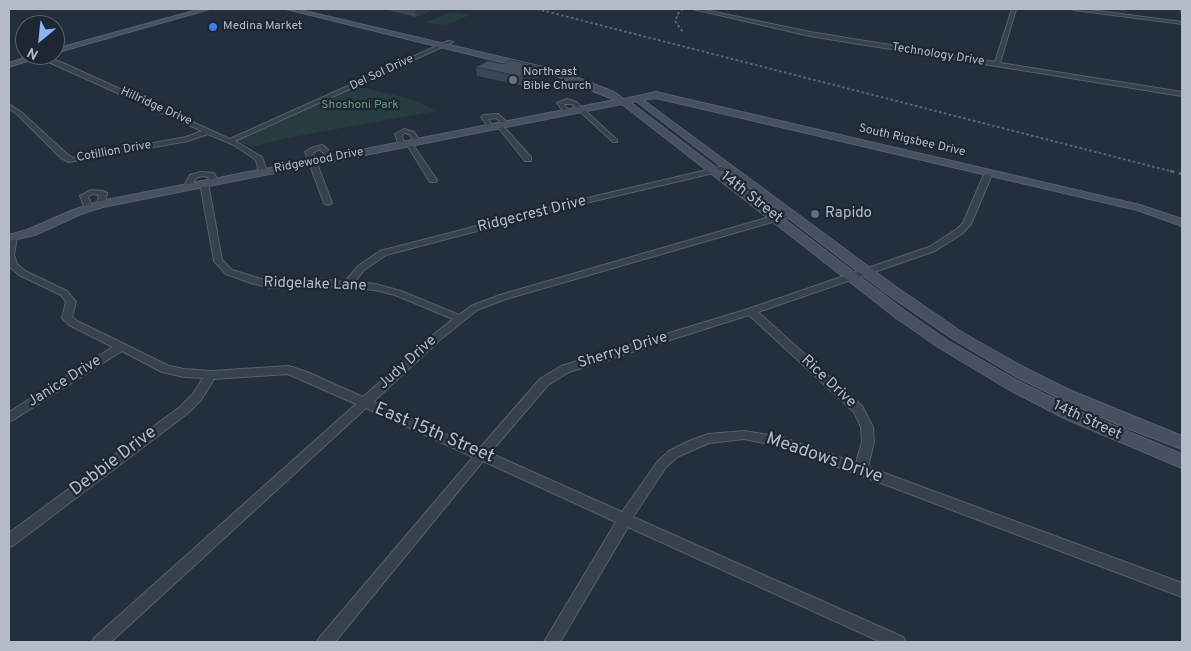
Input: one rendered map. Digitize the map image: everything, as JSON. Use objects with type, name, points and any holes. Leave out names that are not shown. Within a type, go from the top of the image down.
[{"type":"main road","points":[[65,48],[196,9]]},
{"type":"main road","points":[[65,44],[207,9]]},
{"type":"main road","name":"14th Street","points":[[289,9],[318,11],[446,44]]},
{"type":"main road","name":"14th Street","points":[[309,11],[366,27],[508,58],[583,78],[634,98],[938,323],[1020,372],[1105,413],[1182,443]]},
{"type":"main road","points":[[366,27],[374,24]]},
{"type":"main road","name":"14th Street","points":[[583,78],[623,101],[928,334],[1001,378],[1093,424],[1182,461]]},
{"type":"main road","name":"South Rigsbee Drive","points":[[634,98],[651,95],[669,96],[1140,208],[1182,223]]},
{"type":"main road","name":"Ridgewood Drive","points":[[11,238],[39,230],[101,204],[634,98]]},
{"type":"street","name":"Technology Drive","points":[[695,9],[810,34],[1182,94]]},
{"type":"street","points":[[997,64],[1014,9]]},
{"type":"street","points":[[1074,9],[1182,23]]},
{"type":"street","name":"Del Sol Drive","points":[[230,141],[446,44]]},
{"type":"street","name":"Hillridge Drive","points":[[60,65],[230,141],[255,156],[261,163],[262,172]]},
{"type":"street","name":"Cotillion Drive","points":[[9,106],[19,113],[64,156],[72,160],[188,138],[209,131]]},
{"type":"street","points":[[581,109],[615,141]]},
{"type":"street","points":[[499,125],[528,160]]},
{"type":"street","points":[[409,143],[433,180]]},
{"type":"street","points":[[312,162],[328,203]]},
{"type":"street","name":"Ridgecrest Drive","points":[[348,284],[361,268],[383,253],[562,206],[728,167]]},
{"type":"street","name":"Sherrye Drive","points":[[325,642],[544,382],[565,369],[751,311],[932,249],[960,232],[971,218],[990,172]]},
{"type":"street","name":"Ridgelake Lane","points":[[209,182],[218,261],[230,272],[254,282],[271,285],[317,282],[348,284],[398,293],[461,319]]},
{"type":"street","name":"Judy Drive","points":[[100,642],[437,336],[474,308],[503,297],[790,214]]},
{"type":"street","name":"East 15th Street","points":[[11,238],[10,255],[13,265],[22,273],[64,293],[71,302],[67,318],[73,323],[166,368],[184,373],[211,375],[289,370],[626,518],[898,642]]},
{"type":"street","name":"Rice Drive","points":[[751,311],[858,409],[867,427],[868,442],[861,470]]},
{"type":"street","name":"Janice Drive","points":[[9,417],[121,346]]},
{"type":"street","name":"Debbie Drive","points":[[9,541],[184,410],[197,397],[211,375]]},
{"type":"street","name":"Meadows Drive","points":[[552,642],[626,518],[662,464],[673,454],[708,439],[744,435],[781,442],[861,470],[1182,590]]},
{"type":"green space","points":[[452,12],[470,15],[444,26],[426,22]]},
{"type":"green space","name":"Shoshoni Park","points":[[357,86],[414,100],[436,111],[287,138],[251,147],[237,141]]},
{"type":"building","points":[[511,60],[541,67],[523,77],[476,67],[488,61],[503,64]]},
{"type":"waterway","points":[[1180,9],[1182,15]]},
{"type":"railway","points":[[537,9],[1174,172]]},
{"type":"railway","points":[[683,9],[679,12],[675,21],[683,32]]},
{"type":"railway","points":[[1170,171],[1174,172]]},
{"type":"railway","points":[[1174,172],[1182,174]]},
{"type":"place","name":"Medina Market","points":[[213,27]]},
{"type":"place","name":"Northeast Bible Church","points":[[513,80]]},
{"type":"place","name":"Rapido","points":[[815,214]]}]
